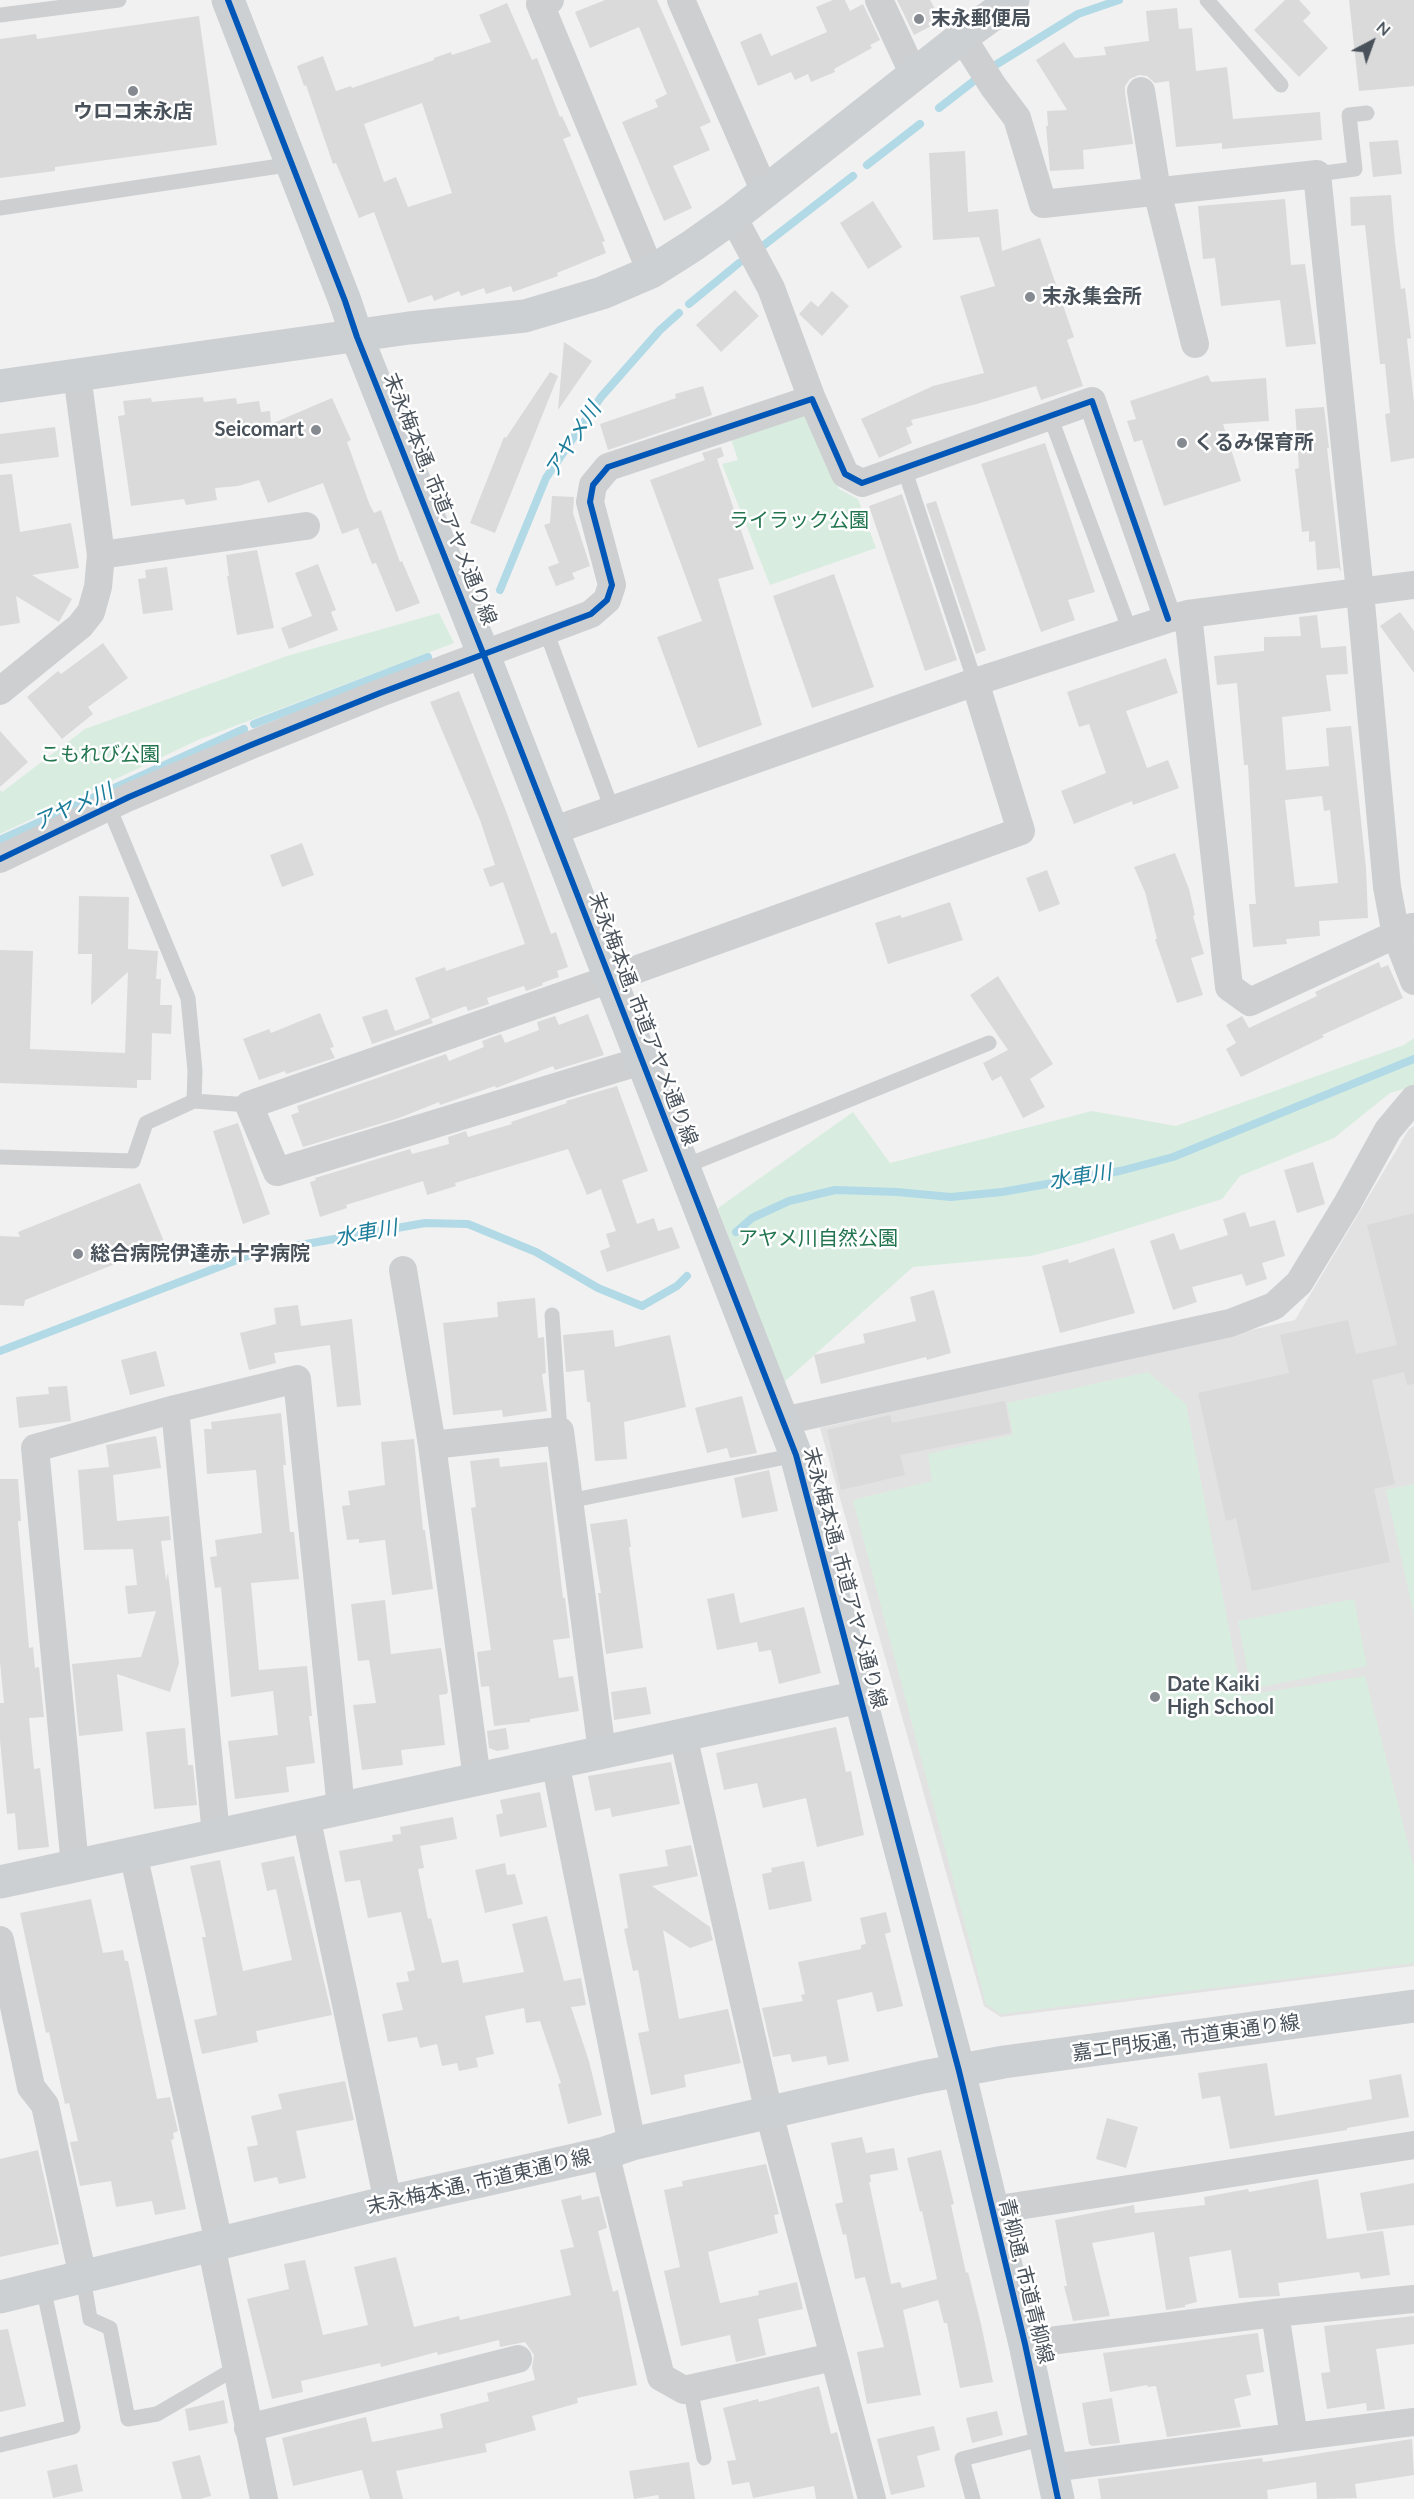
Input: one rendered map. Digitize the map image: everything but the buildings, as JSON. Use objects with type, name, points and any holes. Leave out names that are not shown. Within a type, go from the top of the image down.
[{"type":"street","name":"末永梅本通, 市道アヤメ通り線","points":[[228,0],[293,164],[357,337],[796,1455],[958,2071]]},
{"type":"street","points":[[550,0],[540,4],[651,272]]},
{"type":"street","points":[[681,0],[765,192]]},
{"type":"street","points":[[879,0],[915,75]]},
{"type":"street","points":[[0,386],[409,328],[525,316],[602,293],[651,272],[733,217],[962,37],[1013,0]]},
{"type":"street","points":[[962,37],[1017,118],[1043,204],[1317,174],[1360,592],[1387,886],[1405,930],[1414,981]]},
{"type":"street","points":[[1141,91],[1157,191],[1195,344]]},
{"type":"street","points":[[733,217],[771,288],[812,399],[845,474],[862,483],[1092,401],[1178,616],[1229,987],[1250,1002],[1405,930]]},
{"type":"street","points":[[0,691],[80,626],[91,612],[98,587],[101,555],[77,375]]},
{"type":"street","points":[[0,859],[109,807],[315,719],[483,653],[591,614],[607,600],[612,585],[590,502],[593,486],[609,468],[812,399]]},
{"type":"street","points":[[101,555],[306,526]]},
{"type":"street","points":[[552,831],[975,682],[1178,616],[1414,585]]},
{"type":"street","points":[[641,1061],[277,1172],[249,1105],[610,979],[1021,831],[975,682]]},
{"type":"street","points":[[783,1421],[1230,1323],[1274,1306],[1299,1283],[1389,1130],[1414,1100]]},
{"type":"street","points":[[403,1270],[432,1445],[477,1779]]},
{"type":"street","points":[[75,1866],[34,1448],[175,1409],[297,1379],[340,1808]]},
{"type":"street","points":[[175,1409],[216,1835]]},
{"type":"street","points":[[432,1445],[560,1431],[602,1752]]},
{"type":"street","points":[[0,1882],[859,1697]]},
{"type":"street","points":[[682,1735],[769,2113],[872,2499]]},
{"type":"street","points":[[555,1762],[618,2149],[661,2377],[684,2390],[833,2357]]},
{"type":"street","points":[[306,1816],[388,2202]]},
{"type":"street","points":[[133,1853],[215,2244],[236,2368],[264,2499]]},
{"type":"street","points":[[0,1941],[31,2087],[45,2105],[83,2277]]},
{"type":"street","name":"嘉エ門坂通, 市道東通り線","points":[[958,2071],[1004,2062],[1414,2006]]},
{"type":"street","name":"末永梅本通, 市道東通り線","points":[[0,2297],[388,2202],[923,2077],[958,2071]]},
{"type":"street","name":"青柳通, 市道青柳線","points":[[958,2071],[1024,2344],[1058,2499]]},
{"type":"street","points":[[992,2210],[1414,2145]]},
{"type":"street","points":[[1024,2344],[1275,2313],[1414,2299]]},
{"type":"street","points":[[1275,2313],[1294,2437]]},
{"type":"street","points":[[248,2428],[518,2359]]},
{"type":"street","points":[[1048,2453],[1294,2437],[1414,2422]]},
{"type":"lane","points":[[0,15],[119,0]]},
{"type":"lane","points":[[1208,0],[1281,85]]},
{"type":"lane","points":[[1317,174],[1355,169],[1349,116],[1367,113]]},
{"type":"lane","points":[[0,208],[293,164]]},
{"type":"lane","points":[[1050,416],[1130,631]]},
{"type":"lane","points":[[904,468],[975,682]]},
{"type":"lane","points":[[546,631],[612,810]]},
{"type":"lane","points":[[109,807],[188,998],[195,1071],[194,1101]]},
{"type":"lane","points":[[683,1167],[989,1043]]},
{"type":"lane","points":[[0,1157],[133,1161],[146,1123],[194,1101],[249,1105]]},
{"type":"lane","points":[[552,1315],[560,1431]]},
{"type":"lane","points":[[569,1501],[796,1455]]},
{"type":"lane","points":[[83,2277],[90,2319],[111,2328],[128,2419],[157,2414],[236,2368]]},
{"type":"lane","points":[[0,2445],[73,2427],[42,2287]]},
{"type":"lane","points":[[690,2388],[704,2458]]},
{"type":"lane","points":[[973,2499],[962,2459],[1048,2453]]},
{"type":"shaded area","name":"Date Kaiki High School","points":[[1414,1126],[1414,1966],[1001,2017],[984,2006],[820,1428],[1295,1320],[1409,1129]]},
{"type":"green space","name":"ライラック公園","points":[[797,412],[809,418],[839,489],[858,499],[876,548],[770,585],[722,464],[738,460],[730,436]]},
{"type":"green space","name":"こもれび公園","points":[[439,613],[454,643],[198,740],[0,834],[0,790],[2,792],[85,729],[287,656]]},
{"type":"green space","name":"アヤメ川自然公園","points":[[1414,1038],[1414,1086],[1390,1093],[1334,1138],[1240,1176],[1222,1199],[1081,1243],[1031,1256],[913,1267],[782,1384],[718,1208],[853,1112],[890,1163],[1092,1111],[1176,1126],[1404,1045]]},
{"type":"green space","name":"Date Kaiki High School","points":[[1148,1372],[1186,1404],[1242,1696],[1365,1676],[1414,1867],[1414,1963],[1001,2014],[986,2004],[853,1500],[932,1481],[928,1454],[1013,1435],[1007,1403]]},
{"type":"green space","points":[[1414,1484],[1414,1615],[1386,1490]]},
{"type":"green space","points":[[1354,1599],[1367,1666],[1251,1689],[1238,1621]]},
{"type":"waterway","name":"アヤメ川","points":[[989,69],[1078,14],[1119,0]]},
{"type":"waterway","name":"アヤメ川","points":[[939,108],[979,77]]},
{"type":"waterway","name":"アヤメ川","points":[[867,165],[920,124]]},
{"type":"waterway","name":"アヤメ川","points":[[764,245],[853,176]]},
{"type":"waterway","name":"アヤメ川","points":[[689,304],[739,263]]},
{"type":"waterway","name":"アヤメ川","points":[[500,590],[546,478],[601,397],[660,330],[679,313]]},
{"type":"waterway","name":"アヤメ川","points":[[254,724],[428,657]]},
{"type":"waterway","name":"アヤメ川","points":[[0,840],[244,729]]},
{"type":"waterway","name":"水車川","points":[[736,1232],[752,1218],[789,1201],[835,1190],[951,1197],[1002,1192],[1120,1171],[1173,1157],[1414,1059]]},
{"type":"waterway","name":"水車川","points":[[0,1351],[255,1253],[425,1223],[468,1224],[536,1252],[598,1288],[642,1306],[677,1286],[687,1276]]},
{"type":"cycle path","points":[[228,0],[357,337],[796,1455],[959,2071],[1025,2344],[1058,2499]]},
{"type":"cycle path","points":[[0,859],[129,797],[251,745],[380,693],[591,614],[607,600],[612,585],[590,502],[593,485],[608,467],[812,399],[845,474],[862,483],[1092,401],[1168,619]]},
{"type":"place","name":"末永郵便局","points":[[919,19]]},
{"type":"place","name":"ウロコ末永店","points":[[133,91]]},
{"type":"place","name":"末永集会所","points":[[1030,297]]},
{"type":"place","name":"Seicomart","points":[[316,430]]},
{"type":"place","name":"くるみ保育所","points":[[1182,443]]},
{"type":"place","name":"総合病院伊達赤十字病院","points":[[78,1254]]},
{"type":"place","name":"Date Kaiki High School","points":[[1155,1697]]}]
